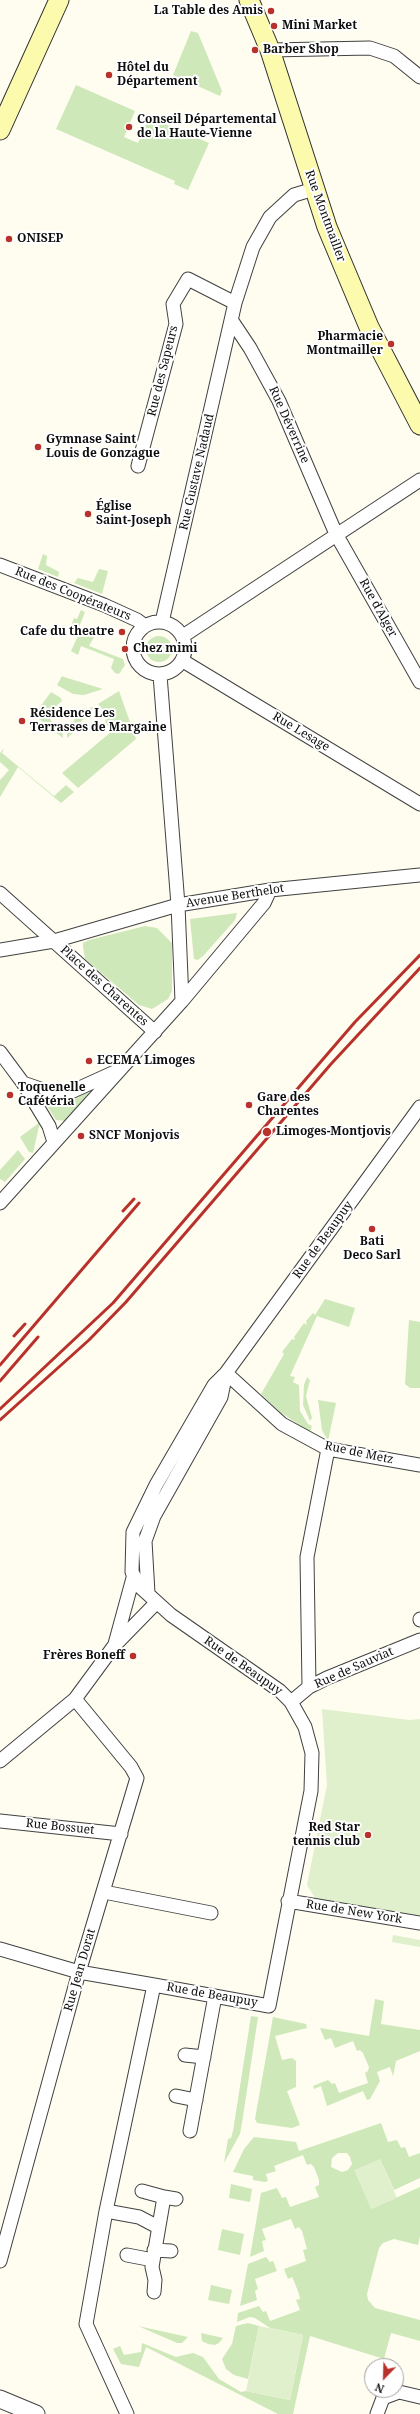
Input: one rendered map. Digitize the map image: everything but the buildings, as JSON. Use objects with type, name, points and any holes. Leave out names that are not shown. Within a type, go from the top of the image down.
[{"type":"main road","points":[[0,130],[59,0]]},
{"type":"main road","name":"Rue Montmailler","points":[[249,0],[270,50],[314,189],[369,327],[420,425]]},
{"type":"street","points":[[270,50],[370,48],[394,56],[420,77]]},
{"type":"street","name":"Rue Gustave Nadaud","points":[[162,622],[236,303],[253,247],[270,217],[294,195],[314,189]]},
{"type":"street","name":"Rue des Sapeurs","points":[[138,466],[176,324],[172,304],[188,279],[236,303]]},
{"type":"street","name":"Rue Déverrine","points":[[232,321],[250,348],[280,401],[336,534]]},
{"type":"street","points":[[182,636],[420,480]]},
{"type":"street","name":"Rue d'Alger","points":[[336,534],[420,682]]},
{"type":"street","name":"Rue des Coopérateurs","points":[[0,565],[104,605],[137,620],[145,626]]},
{"type":"street","points":[[162,622],[174,627],[182,636],[186,648],[183,661],[173,671],[160,675],[144,670],[134,656],[134,640],[137,633],[145,626],[162,622]]},
{"type":"street","name":"Rue Lesage","points":[[183,661],[420,804]]},
{"type":"street","points":[[160,675],[178,905],[182,1000]]},
{"type":"street","name":"Avenue Berthelot","points":[[0,950],[54,940],[178,905],[270,890],[420,875]]},
{"type":"street","name":"Place des Charentes","points":[[0,1203],[155,1032],[264,903],[270,890]]},
{"type":"street","name":"Place des Charentes","points":[[0,893],[155,1032]]},
{"type":"street","points":[[0,1052],[23,1082],[49,1126],[54,1142]]},
{"type":"street","points":[[23,1082],[55,1094],[73,1091],[121,1070]]},
{"type":"street","name":"Rue de Beaupuy","points":[[127,2414],[86,2324],[106,2211],[154,1985],[269,2006],[288,1900],[311,1791],[312,1753],[304,1727],[292,1702],[280,1691],[171,1615],[133,1578],[131,1547],[133,1532],[141,1512],[214,1385],[226,1373],[420,1107]]},
{"type":"street","name":"Rue de Beaupuy","points":[[152,1598],[145,1541],[154,1516],[221,1397],[226,1373]]},
{"type":"street","name":"Rue de Metz","points":[[226,1373],[282,1424],[328,1449],[420,1465]]},
{"type":"street","points":[[309,1688],[307,1558],[328,1449]]},
{"type":"street","points":[[114,1646],[133,1578]]},
{"type":"street","points":[[127,1600],[131,1596],[152,1598]]},
{"type":"street","points":[[0,1761],[75,1699],[152,1598]]},
{"type":"street","name":"Rue de Sauviat","points":[[292,1702],[309,1688],[420,1640]]},
{"type":"street","name":"Rue Jean Dorat","points":[[0,2261],[79,1972],[137,1778],[131,1767],[75,1699]]},
{"type":"street","name":"Rue Bossuet","points":[[0,1821],[121,1834]]},
{"type":"street","points":[[104,1892],[210,1913]]},
{"type":"street","name":"Rue de New York","points":[[288,1900],[420,1923]]},
{"type":"street","points":[[0,1949],[79,1972],[154,1985]]},
{"type":"street","points":[[190,2131],[215,1996]]},
{"type":"street","points":[[185,2055],[204,2057]]},
{"type":"street","points":[[176,2096],[196,2100]]},
{"type":"street","points":[[142,2191],[170,2198],[158,2227],[153,2255],[154,2292]]},
{"type":"street","points":[[106,2211],[139,2217],[158,2227]]},
{"type":"street","points":[[127,2255],[153,2255],[171,2252]]},
{"type":"street","points":[[377,2414],[383,2398],[399,2392],[420,2397]]},
{"type":"street","points":[[0,2399],[36,2414]]},
{"type":"green space","points":[[191,31],[198,33],[222,91],[220,96],[173,75]]},
{"type":"green space","points":[[76,85],[135,111],[124,137],[138,143],[149,117],[209,143],[188,190],[174,184],[175,181],[56,129]]},
{"type":"green space","points":[[43,554],[47,556],[46,565],[59,572],[58,577],[38,569]]},
{"type":"green space","points":[[99,569],[108,571],[102,594],[74,583],[78,578],[93,582]]},
{"type":"green space","points":[[81,610],[85,612],[78,630],[94,637],[89,646],[123,659],[125,665],[119,674],[115,673],[111,668],[114,659],[81,646],[78,655],[71,651],[78,636],[69,631],[74,618],[77,619]]},
{"type":"green space","points":[[159,636],[168,640],[172,649],[168,658],[159,662],[150,658],[146,649],[150,640]]},
{"type":"green space","points":[[62,676],[103,689],[84,695],[73,694],[57,685]]},
{"type":"green space","points":[[119,691],[136,739],[78,788],[62,773],[111,732],[105,721],[107,719],[104,715],[106,713],[98,704]]},
{"type":"green space","points":[[51,692],[61,698],[62,701],[48,713],[37,711]]},
{"type":"green space","points":[[95,707],[67,738],[67,726],[74,721],[76,712],[81,709]]},
{"type":"green space","points":[[49,717],[53,724],[62,728],[63,738],[38,718]]},
{"type":"green space","points":[[4,748],[2,753],[54,796],[66,785],[74,792],[61,803],[18,767],[0,797],[0,780],[9,770],[0,762],[0,753]]},
{"type":"green space","points":[[237,913],[235,920],[204,955],[198,960],[194,959],[190,919]]},
{"type":"green space","points":[[145,926],[157,928],[172,943],[172,991],[168,999],[152,1009],[139,1005],[85,959],[83,947],[83,943],[89,940]]},
{"type":"green space","points":[[87,1092],[90,1093],[65,1121],[56,1120],[45,1103],[47,1100],[74,1099]]},
{"type":"green space","points":[[40,1122],[33,1153],[29,1152],[20,1137]]},
{"type":"green space","points":[[18,1150],[25,1159],[5,1182],[0,1179],[0,1170]]},
{"type":"green space","points":[[325,1299],[355,1308],[349,1327],[317,1316],[290,1376],[295,1377],[293,1382],[299,1385],[300,1411],[308,1424],[312,1426],[310,1432],[280,1412],[261,1394],[284,1354],[282,1352],[292,1339],[295,1340],[294,1337],[304,1323],[307,1325],[306,1321],[313,1313],[315,1315]]},
{"type":"green space","points":[[409,1320],[420,1322],[420,1388],[410,1388],[405,1384]]},
{"type":"green space","points":[[307,1377],[310,1380],[306,1396],[312,1418],[310,1421],[303,1405],[304,1385]]},
{"type":"green space","points":[[318,1400],[336,1403],[328,1441],[322,1430]]},
{"type":"green space","name":"Red Star tennis club","points":[[322,1709],[409,1720],[420,1719],[420,1916],[317,1901],[307,1885],[327,1785]]},
{"type":"green space","points":[[393,1935],[420,1940],[420,1947],[392,1942]]},
{"type":"green space","points":[[375,1999],[384,2001],[381,2024],[420,2030],[420,2051],[396,2061],[393,2076],[390,2067],[377,2072],[380,2081],[370,2099],[367,2100],[363,2091],[327,2106],[321,2086],[314,2089],[313,2086],[328,2080],[332,2084],[335,2083],[339,2093],[368,2083],[365,2073],[368,2071],[369,2067],[363,2053],[360,2050],[357,2051],[353,2041],[335,2048],[331,2038],[325,2040],[320,2028],[369,2036]]},
{"type":"green space","points":[[251,2016],[258,2017],[240,2134],[224,2163],[228,2139],[231,2138],[233,2131]]},
{"type":"green space","points":[[273,2017],[306,2024],[307,2028],[275,2036],[282,2060],[292,2058],[296,2061],[296,2087],[287,2091],[300,2125],[292,2128],[257,2123],[255,2119]]},
{"type":"green space","points":[[381,2123],[388,2142],[397,2140],[401,2148],[405,2147],[409,2157],[420,2153],[420,2178],[394,2190],[380,2159],[371,2209],[420,2187],[420,2236],[418,2245],[394,2239],[383,2243],[379,2248],[367,2294],[368,2300],[375,2308],[420,2320],[420,2341],[391,2333],[384,2358],[381,2358],[310,2336],[293,2414],[278,2414],[146,2347],[139,2367],[121,2364],[113,2349],[120,2346],[124,2355],[141,2352],[142,2343],[176,2357],[193,2353],[203,2357],[219,2379],[241,2392],[246,2391],[290,2400],[303,2335],[270,2328],[255,2318],[250,2317],[237,2322],[238,2313],[259,2306],[263,2312],[266,2311],[270,2321],[300,2310],[296,2300],[300,2299],[299,2294],[294,2281],[292,2277],[288,2279],[284,2269],[306,2261],[303,2250],[307,2249],[302,2231],[299,2227],[295,2229],[291,2219],[262,2229],[266,2240],[262,2241],[264,2251],[250,2257],[261,2193],[277,2188],[282,2198],[286,2197],[290,2207],[319,2197],[315,2187],[319,2185],[319,2180],[314,2167],[311,2164],[307,2165],[303,2155],[274,2166],[276,2171],[266,2174],[268,2181],[265,2182],[253,2180],[253,2176],[233,2172],[244,2149],[254,2137],[296,2142],[299,2151]],"holes":[[[338,2153],[347,2153],[352,2164],[348,2170],[342,2172],[331,2167],[332,2158]]]},
{"type":"green space","points":[[380,2159],[397,2198],[371,2209],[354,2170]]},
{"type":"green space","points":[[231,2184],[252,2189],[250,2202],[229,2198]]},
{"type":"green space","points":[[222,2229],[244,2234],[240,2255],[218,2250]]},
{"type":"green space","points":[[266,2257],[270,2262],[273,2261],[277,2271],[255,2279],[258,2289],[255,2291],[257,2300],[240,2306],[248,2264]]},
{"type":"green space","points":[[211,2285],[232,2290],[229,2304],[208,2300]]},
{"type":"green space","points":[[248,2323],[259,2326],[248,2379],[234,2375],[226,2369],[222,2359],[232,2344],[236,2326]]},
{"type":"green space","points":[[138,2326],[188,2337],[182,2343],[177,2343]]},
{"type":"green space","points":[[259,2326],[303,2335],[290,2400],[246,2391]]},
{"type":"green space","points":[[201,2333],[223,2338],[215,2345],[208,2344],[202,2341]]},
{"type":"railway","points":[[0,1409],[113,1303],[355,1022],[420,955]]},
{"type":"railway","points":[[0,1420],[89,1340],[126,1302],[331,1064],[420,968]]},
{"type":"railway","points":[[123,1211],[134,1199]]},
{"type":"railway","points":[[0,1365],[139,1203]]},
{"type":"railway","points":[[14,1336],[25,1324]]},
{"type":"railway","points":[[0,1381],[38,1337]]},
{"type":"place","name":"La Table des Amis","points":[[271,11]]},
{"type":"place","name":"Mini Market","points":[[274,26]]},
{"type":"place","name":"Barber Shop","points":[[255,50]]},
{"type":"place","name":"Hôtel du Département","points":[[109,75]]},
{"type":"place","name":"Conseil Départemental de la Haute-Vienne","points":[[129,127]]},
{"type":"place","name":"ONISEP","points":[[9,239]]},
{"type":"place","name":"Pharmacie Montmailler","points":[[391,344]]},
{"type":"place","name":"Gymnase Saint Louis de Gonzague","points":[[38,447]]},
{"type":"place","name":"Église Saint-Joseph","points":[[88,514]]},
{"type":"place","name":"Cafe du theatre","points":[[122,632]]},
{"type":"place","name":"Chez mimi","points":[[125,649]]},
{"type":"place","name":"Résidence Les Terrasses de Margaine","points":[[22,721]]},
{"type":"place","name":"ECEMA Limoges","points":[[89,1061]]},
{"type":"place","name":"Toquenelle Cafétéria","points":[[10,1095]]},
{"type":"place","name":"Gare des Charentes","points":[[249,1105]]},
{"type":"place","name":"Limoges-Montjovis","points":[[267,1132]]},
{"type":"place","name":"SNCF Monjovis","points":[[81,1136]]},
{"type":"place","name":"Bati Deco Sarl","points":[[372,1229]]},
{"type":"place","name":"Frères Boneff","points":[[133,1656]]},
{"type":"place","name":"Red Star tennis club","points":[[368,1835]]}]
